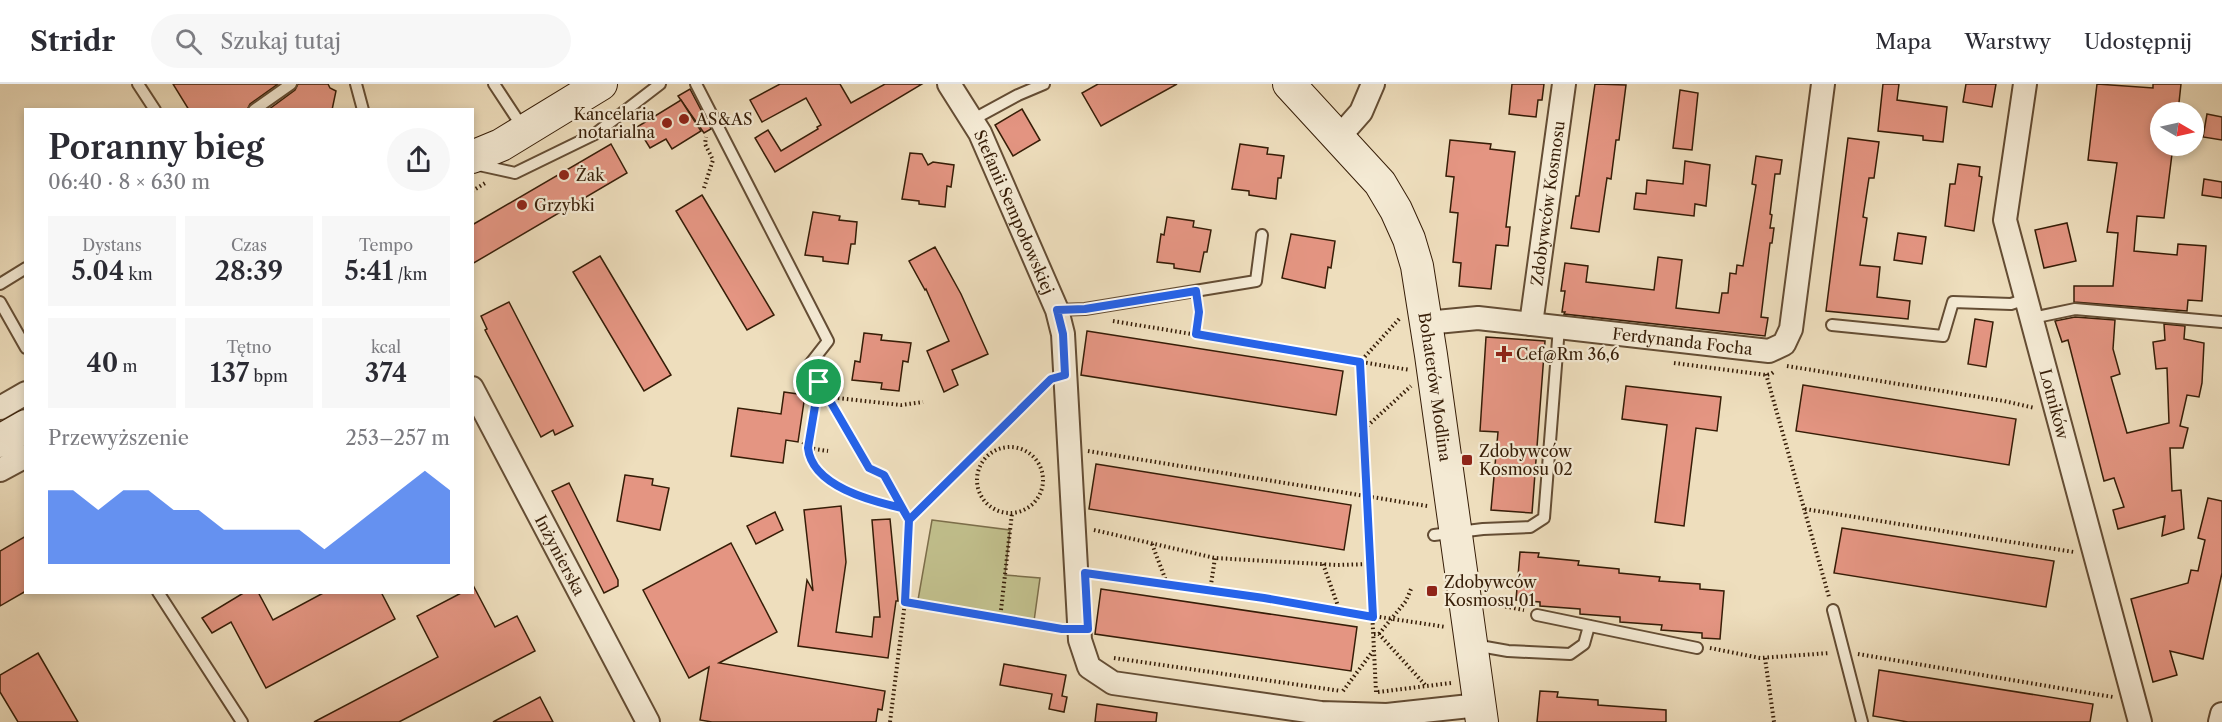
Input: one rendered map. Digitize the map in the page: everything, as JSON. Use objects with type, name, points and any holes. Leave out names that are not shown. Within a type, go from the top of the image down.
[{"type":"main road","points":[[486,164],[602,84]]},
{"type":"main road","name":"Bohaterów Modlina","points":[[1289,84],[1380,183],[1409,239],[1417,266],[1416,318],[1459,636],[1480,713]]},
{"type":"main road","points":[[0,441],[24,427]]},
{"type":"street","name":"Stefanii Sempołowskiej","points":[[949,84],[980,133],[1057,310],[1063,334],[1080,640],[1089,667],[1113,683],[1321,713],[1387,715],[1480,713]]},
{"type":"street","points":[[1339,137],[1361,112],[1373,84]]},
{"type":"street","name":"Zdobywców Kosmosu","points":[[1531,324],[1564,84]]},
{"type":"street","name":"Ferdynanda Focha","points":[[1416,318],[1478,318],[1769,351],[1784,344],[1791,329],[1823,84]]},
{"type":"street","name":"Lotników","points":[[2025,84],[2005,220],[2140,722]]},
{"type":"street","name":"Inżynierska","points":[[474,392],[648,722]]},
{"type":"street","points":[[0,408],[24,394]]},
{"type":"street","points":[[0,470],[24,457]]},
{"type":"street","points":[[2220,722],[2222,714]]},
{"type":"lane","points":[[138,84],[154,108]]},
{"type":"lane","points":[[257,108],[291,84]]},
{"type":"lane","points":[[356,84],[365,108]]},
{"type":"lane","points":[[494,84],[486,164],[515,173],[595,134],[660,84]]},
{"type":"lane","points":[[696,84],[828,341],[810,364]]},
{"type":"lane","points":[[972,120],[1044,84]]},
{"type":"lane","points":[[1057,310],[1085,309],[1256,281],[1262,234]]},
{"type":"lane","points":[[0,285],[24,269]]},
{"type":"lane","points":[[0,302],[24,344]]},
{"type":"lane","points":[[1832,325],[1943,336],[1953,302],[2011,304],[2029,308],[2075,309],[2222,322]]},
{"type":"lane","points":[[1444,534],[1483,529],[1530,527],[1544,518],[1559,327]]},
{"type":"lane","points":[[159,594],[242,722]]},
{"type":"lane","points":[[1833,610],[1862,722]]},
{"type":"lane","points":[[1537,615],[1697,648]]},
{"type":"lane","points":[[1459,636],[1508,651],[1570,654],[1584,644],[1589,626]]},
{"type":"path","points":[[704,188],[713,160],[705,144],[711,113]]},
{"type":"path","points":[[1196,291],[1199,312],[1196,334]]},
{"type":"path","points":[[1360,362],[1416,318]]},
{"type":"path","points":[[1107,320],[1412,370]]},
{"type":"path","points":[[1769,351],[1766,375],[1833,610]]},
{"type":"path","points":[[1360,362],[1373,617],[1376,634],[1375,692],[1455,683]]},
{"type":"path","points":[[810,364],[869,468],[884,475],[909,520],[905,602],[890,722]]},
{"type":"path","points":[[1766,375],[1771,374],[1781,365],[2004,401],[2031,408]]},
{"type":"path","points":[[909,520],[1051,379],[1065,375]]},
{"type":"path","points":[[808,448],[819,382]]},
{"type":"path","points":[[1364,429],[1414,384]]},
{"type":"path","points":[[811,392],[829,397],[901,405],[923,402]]},
{"type":"path","points":[[804,442],[821,475],[845,490],[870,500],[902,508]]},
{"type":"path","points":[[1005,447],[1025,450],[1040,465],[1043,475],[1040,496],[1025,510],[1003,513],[992,509],[978,491],[976,479],[985,458],[1005,447]]},
{"type":"path","points":[[808,448],[828,451]]},
{"type":"path","points":[[1078,449],[1431,507]]},
{"type":"path","points":[[978,451],[985,458]]},
{"type":"path","points":[[1805,509],[2074,552]]},
{"type":"path","points":[[1000,619],[1012,513]]},
{"type":"path","points":[[1094,530],[1215,558],[1323,564],[1370,564]]},
{"type":"path","points":[[1152,543],[1168,586]]},
{"type":"path","points":[[1210,591],[1215,558]]},
{"type":"path","points":[[1323,564],[1338,610]]},
{"type":"path","points":[[1085,573],[1338,610],[1391,619],[1459,636]]},
{"type":"path","points":[[1376,634],[1406,601],[1411,589]]},
{"type":"path","points":[[905,602],[1062,629],[1080,630]]},
{"type":"path","points":[[1492,604],[1537,615]]},
{"type":"path","points":[[1376,634],[1427,687]]},
{"type":"path","points":[[1697,648],[1701,646],[1765,658],[1843,652],[2113,696],[2115,705]]},
{"type":"path","points":[[1343,691],[1374,650]]},
{"type":"path","points":[[1108,657],[1353,692]]},
{"type":"path","points":[[1765,658],[1774,722]]},
{"type":"shaded area","points":[[932,520],[1010,530],[1005,575],[1040,578],[1034,621],[918,600]]},
{"type":"building","points":[[173,84],[278,84],[250,104],[248,108],[188,108]]},
{"type":"building","points":[[298,84],[328,84],[336,91],[332,108],[271,108],[295,90]]},
{"type":"building","points":[[780,84],[840,84],[851,103],[885,84],[922,84],[775,172],[755,138],[768,130],[781,151],[821,125],[806,98],[762,122],[750,100]]},
{"type":"building","points":[[1098,84],[1177,84],[1101,126],[1082,93]]},
{"type":"building","points":[[1512,84],[1544,84],[1542,100],[1538,100],[1536,117],[1509,114]]},
{"type":"building","points":[[1595,84],[1626,85],[1619,140],[1616,140],[1611,179],[1607,178],[1599,232],[1571,228],[1576,196],[1579,196]]},
{"type":"building","points":[[1883,84],[1899,84],[1897,100],[1947,107],[1943,142],[1923,140],[1923,136],[1878,131]]},
{"type":"building","points":[[1966,84],[1996,84],[1992,107],[1963,102]]},
{"type":"building","points":[[2097,84],[2153,88],[2153,84],[2181,84],[2179,102],[2150,102],[2150,156],[2172,156],[2164,218],[2137,216],[2134,251],[2177,255],[2178,244],[2206,246],[2202,301],[2188,300],[2187,311],[2074,302],[2074,286],[2113,286],[2118,233],[2107,232],[2117,163],[2088,160]]},
{"type":"building","points":[[690,89],[711,129],[704,133],[678,96]]},
{"type":"building","points":[[1680,90],[1698,93],[1692,150],[1673,148]]},
{"type":"building","points":[[681,100],[701,131],[672,149],[666,139],[650,148],[637,127]]},
{"type":"building","points":[[1022,109],[1040,140],[1013,156],[995,125]]},
{"type":"building","points":[[2207,114],[2222,117],[2222,140],[2204,137]]},
{"type":"building","points":[[1848,138],[1879,142],[1874,178],[1869,178],[1863,217],[1867,218],[1860,265],[1880,267],[1877,297],[1910,301],[1908,319],[1826,311]]},
{"type":"building","points":[[1450,140],[1491,144],[1490,149],[1515,152],[1506,227],[1510,227],[1508,246],[1496,245],[1491,289],[1459,286],[1461,263],[1453,262],[1458,213],[1450,212],[1454,177],[1446,176]]},
{"type":"building","points":[[611,144],[627,173],[474,263],[474,224]]},
{"type":"building","points":[[1240,144],[1268,148],[1267,154],[1284,156],[1281,178],[1278,178],[1276,199],[1249,195],[1249,191],[1232,189]]},
{"type":"building","points":[[910,153],[922,154],[928,165],[933,162],[954,165],[951,187],[947,186],[945,207],[919,204],[919,201],[902,199]]},
{"type":"building","points":[[1756,156],[1782,160],[1780,174],[1775,174],[1770,214],[1772,215],[1770,228],[1774,228],[1761,317],[1768,318],[1765,336],[1562,312],[1565,291],[1561,291],[1565,263],[1588,266],[1586,282],[1654,290],[1658,257],[1682,260],[1676,308],[1719,313],[1722,293],[1728,293],[1730,273],[1736,274],[1737,265],[1743,266],[1756,185],[1752,184]]},
{"type":"building","points":[[1685,161],[1710,165],[1706,206],[1695,204],[1694,216],[1634,209],[1636,193],[1646,194],[1647,180],[1683,184]]},
{"type":"building","points":[[1958,164],[1980,167],[1979,176],[1982,177],[1974,231],[1945,226],[1950,184],[1955,184]]},
{"type":"building","points":[[2204,179],[2222,182],[2222,198],[2202,195]]},
{"type":"building","points":[[702,195],[774,315],[747,330],[676,211]]},
{"type":"building","points":[[813,212],[840,216],[839,220],[857,222],[855,244],[851,244],[848,264],[823,261],[823,257],[805,255]]},
{"type":"building","points":[[1167,217],[1194,221],[1193,227],[1211,230],[1200,272],[1174,268],[1174,264],[1157,262],[1161,234],[1164,235]]},
{"type":"building","points":[[2067,223],[2076,261],[2044,268],[2035,230]]},
{"type":"building","points":[[1898,233],[1926,237],[1922,264],[1894,260]]},
{"type":"building","points":[[1291,234],[1335,241],[1325,288],[1282,278]]},
{"type":"building","points":[[935,247],[961,294],[988,354],[952,370],[958,385],[944,392],[927,351],[949,341],[926,289],[909,261]]},
{"type":"building","points":[[600,256],[671,375],[644,391],[573,272]]},
{"type":"building","points":[[509,302],[573,426],[555,435],[553,430],[541,437],[485,330],[487,329],[481,316]]},
{"type":"building","points":[[2075,317],[2115,320],[2113,349],[2120,374],[2111,377],[2127,433],[2169,423],[2167,368],[2156,369],[2153,342],[2165,340],[2164,324],[2185,326],[2184,339],[2204,343],[2199,397],[2187,395],[2180,426],[2188,428],[2183,448],[2170,448],[2172,491],[2181,490],[2184,529],[2162,536],[2165,516],[2118,529],[2113,510],[2124,507],[2114,478],[2104,481],[2068,340],[2062,342],[2055,321]]},
{"type":"building","points":[[1975,319],[1993,322],[1986,367],[1968,364]]},
{"type":"building","points":[[1087,331],[1343,371],[1336,415],[1081,375]]},
{"type":"building","points":[[864,333],[882,335],[881,340],[911,343],[908,362],[903,361],[899,391],[881,389],[882,383],[852,380],[855,361],[860,362]]},
{"type":"building","points":[[1486,337],[1545,341],[1532,513],[1491,510],[1498,432],[1480,431]]},
{"type":"building","points":[[1803,385],[2016,419],[2009,465],[1796,431]]},
{"type":"building","points":[[1626,386],[1721,397],[1717,431],[1696,428],[1684,526],[1655,522],[1667,425],[1622,419]]},
{"type":"building","points":[[784,392],[805,395],[798,442],[786,440],[783,463],[731,456],[738,408],[781,414]]},
{"type":"building","points":[[1096,464],[1351,505],[1344,550],[1089,509]]},
{"type":"building","points":[[625,475],[653,479],[652,485],[669,488],[660,530],[617,521]]},
{"type":"building","points":[[569,483],[618,580],[618,586],[604,593],[552,491]]},
{"type":"building","points":[[2208,498],[2222,501],[2222,573],[2203,659],[2170,651],[2177,675],[2153,682],[2131,599],[2188,583],[2191,570],[2198,571],[2205,540],[2198,538]]},
{"type":"building","points":[[841,506],[846,562],[836,632],[872,637],[874,617],[880,617],[872,520],[890,519],[898,601],[896,601],[888,658],[798,646],[807,580],[813,591],[804,510]]},
{"type":"building","points":[[775,512],[783,530],[756,544],[747,526]]},
{"type":"building","points":[[1842,528],[2054,561],[2046,607],[1834,573]]},
{"type":"building","points":[[24,537],[24,592],[0,606],[0,551]]},
{"type":"building","points":[[731,543],[777,632],[719,663],[885,691],[882,710],[878,709],[876,722],[712,722],[700,720],[709,667],[689,678],[643,590]]},
{"type":"building","points":[[1520,552],[1539,553],[1538,557],[1579,561],[1578,565],[1619,569],[1619,573],[1660,577],[1659,581],[1700,584],[1700,589],[1724,591],[1720,639],[1702,638],[1702,633],[1661,630],[1662,625],[1620,622],[1620,617],[1580,614],[1580,609],[1540,606],[1540,602],[1516,600]]},
{"type":"building","points":[[474,587],[495,627],[517,616],[535,651],[399,722],[314,722],[438,657],[417,616],[459,594],[474,594]]},
{"type":"building","points":[[1101,589],[1357,627],[1351,671],[1095,634]]},
{"type":"building","points":[[242,594],[259,594],[273,620],[321,594],[382,594],[395,619],[266,688],[231,622],[212,633],[202,618]]},
{"type":"building","points":[[38,653],[78,722],[18,722],[0,692],[0,675]]},
{"type":"building","points":[[1004,664],[1066,675],[1062,696],[1067,697],[1064,712],[1049,709],[1052,694],[1000,685]]},
{"type":"building","points":[[1879,670],[2093,704],[2090,722],[1908,722],[1873,716]]},
{"type":"building","points":[[1540,691],[1558,692],[1557,697],[1598,700],[1598,705],[1666,710],[1666,722],[1537,722]]},
{"type":"building","points":[[540,697],[553,722],[493,722]]},
{"type":"building","points":[[1097,704],[1157,713],[1156,722],[1095,722]]},
{"type":"place","name":"AS&AS","points":[[684,119]]},
{"type":"place","name":"Kancelaria notarialna","points":[[667,123]]},
{"type":"place","name":"Żak","points":[[564,175]]},
{"type":"place","name":"Grzybki","points":[[522,205]]},
{"type":"place","name":"Cef@Rm 36,6","points":[[1504,354]]},
{"type":"place","name":"Zdobywców Kosmosu 02","points":[[1467,460]]},
{"type":"place","name":"Zdobywców Kosmosu 01","points":[[1432,591]]},
{"type":"route","points":[[819,382],[808,451],[821,475],[845,490],[870,500],[902,508],[909,520],[905,602],[1062,629],[1088,629],[1085,573],[1264,598],[1373,617],[1360,362],[1196,334],[1199,312],[1196,291],[1085,309],[1057,310],[1063,334],[1065,375],[1051,379],[909,520],[884,475],[869,468],[819,382]]}]
